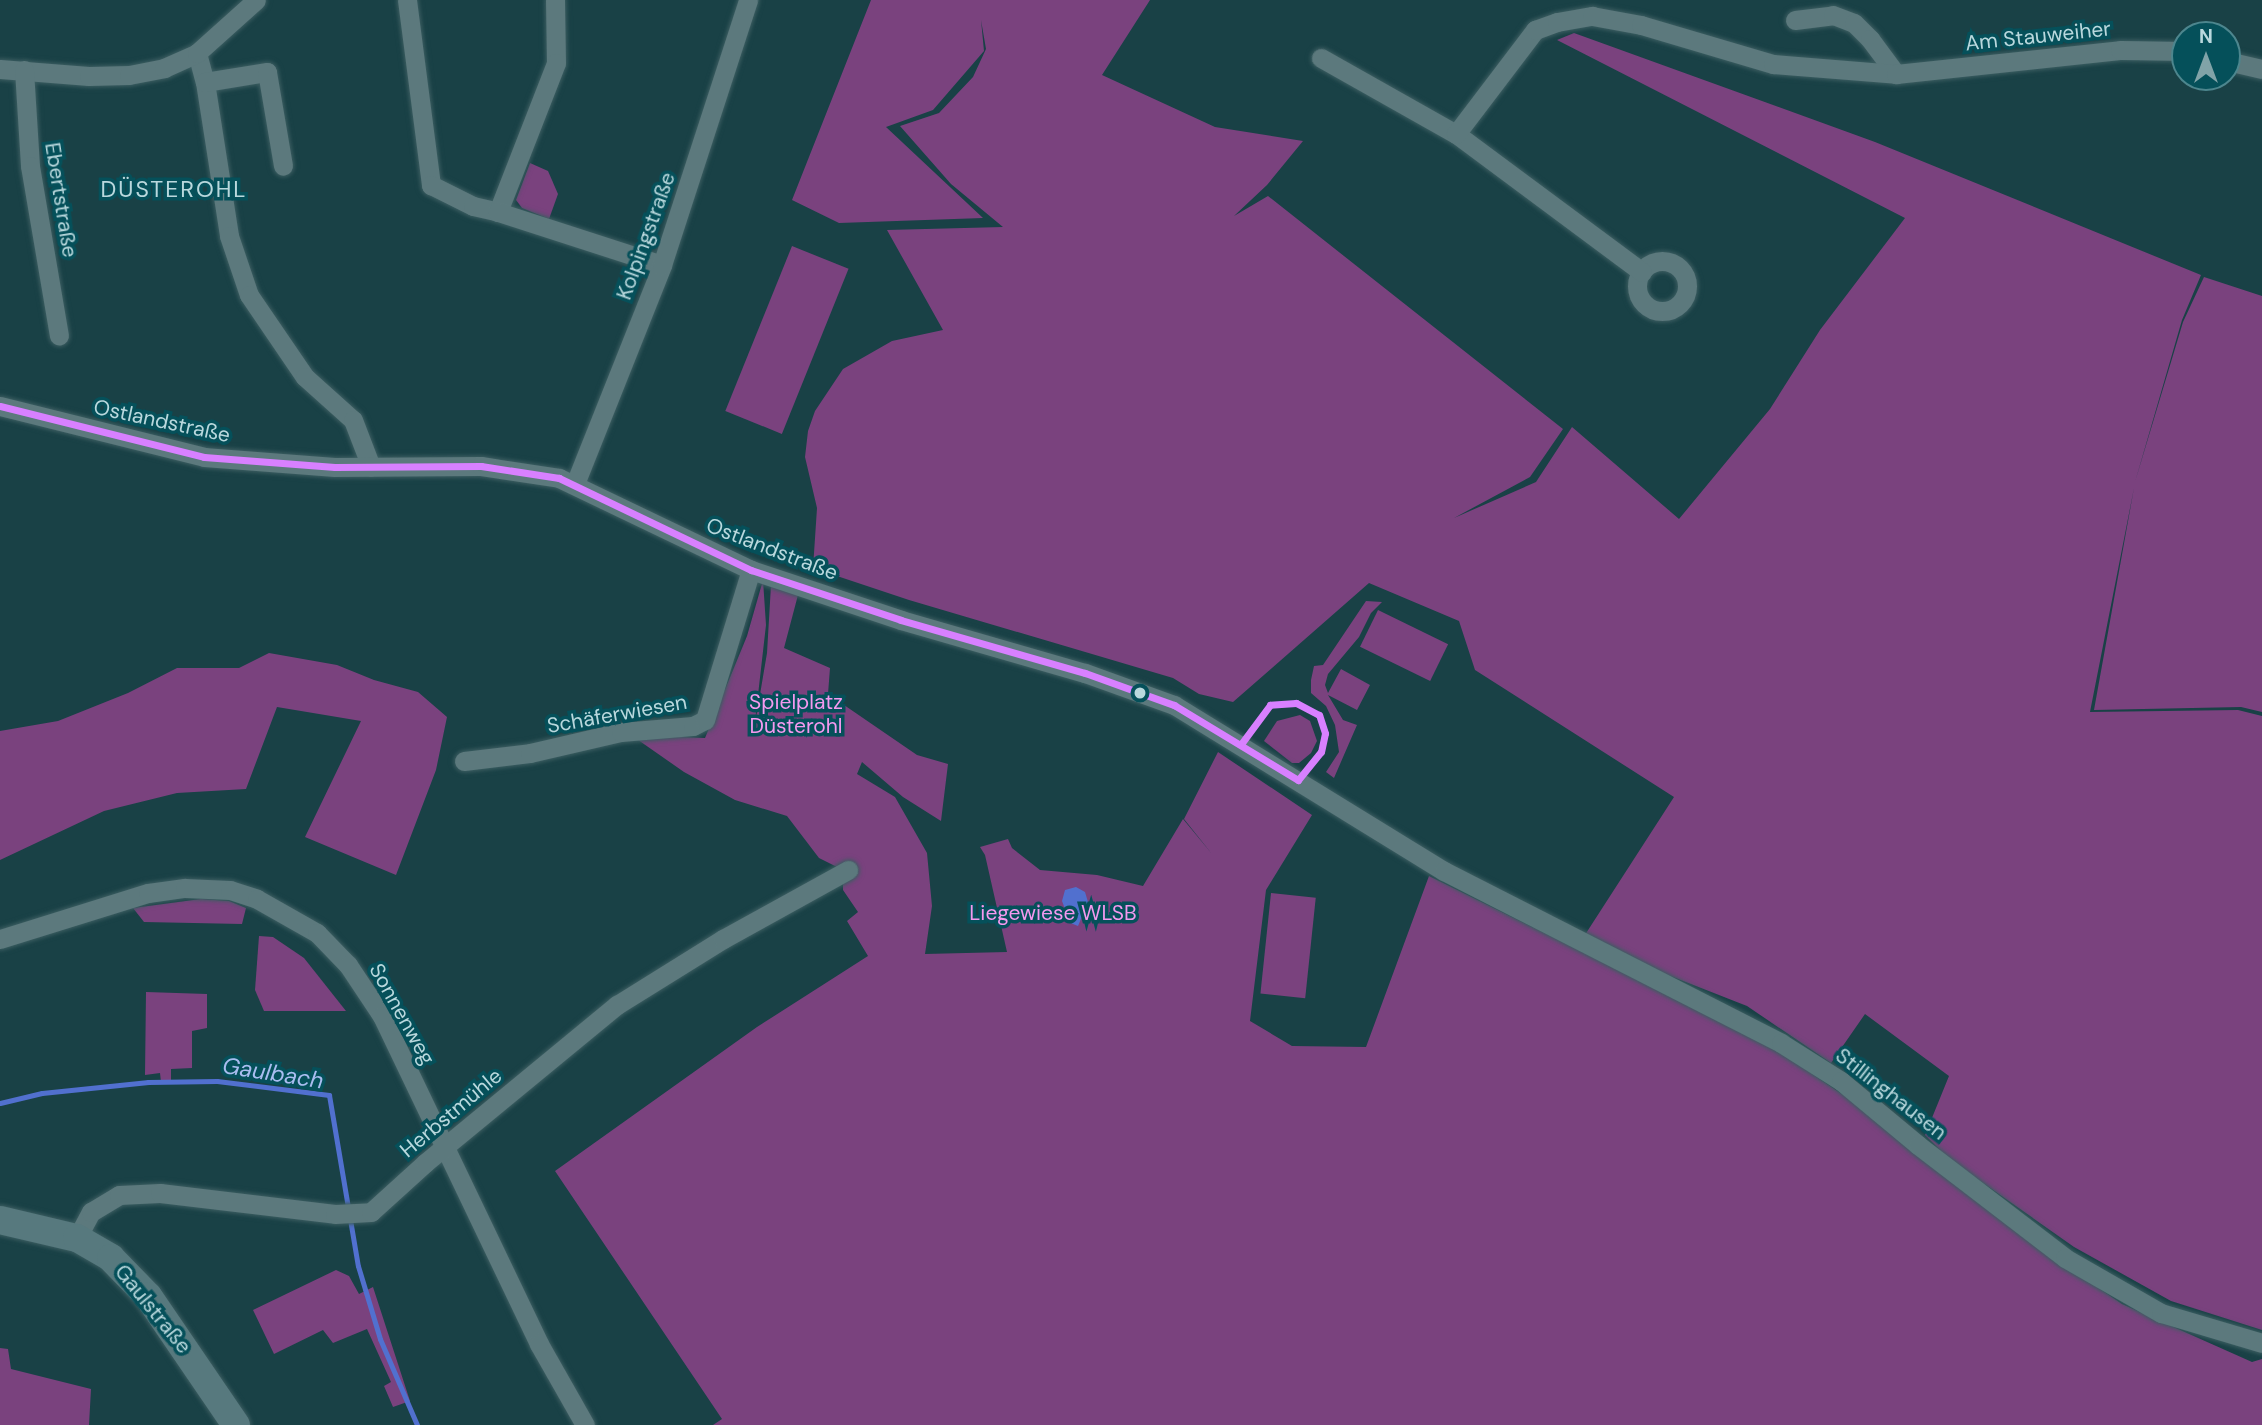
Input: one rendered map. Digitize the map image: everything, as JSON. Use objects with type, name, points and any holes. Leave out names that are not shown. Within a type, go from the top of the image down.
[{"type":"main road","name":"Gaulstraße","points":[[0,1220],[78,1238],[111,1258],[148,1296],[236,1425]]},
{"type":"street","points":[[0,69],[129,75],[164,68],[197,53],[256,0]]},
{"type":"street","points":[[407,0],[431,185],[473,206],[662,265]]},
{"type":"street","points":[[498,212],[556,63],[555,0]]},
{"type":"street","name":"Kolpingstraße","points":[[575,484],[662,265],[748,0]]},
{"type":"street","points":[[1796,20],[1833,15],[1854,23],[1870,38],[1896,74]]},
{"type":"street","name":"Am Stauweiher","points":[[1457,134],[1535,30],[1557,22],[1592,16],[1642,25],[1773,64],[1896,74],[2120,50],[2171,51]]},
{"type":"street","points":[[197,53],[205,82],[229,236],[249,295],[305,377],[354,420],[371,467]]},
{"type":"street","points":[[1321,58],[1457,134],[1642,272]]},
{"type":"street","points":[[2241,64],[2262,69]]},
{"type":"street","name":"Ebertstraße","points":[[24,70],[30,166],[59,336]]},
{"type":"street","points":[[205,82],[267,72],[283,166]]},
{"type":"street","name":"Ostlandstraße","points":[[0,406],[204,457],[371,467],[481,466],[559,478],[751,570],[901,620],[1085,673],[1174,705],[1444,871]]},
{"type":"street","name":"Schäferwiesen","points":[[464,761],[530,753],[621,732],[693,726],[705,720],[751,570]]},
{"type":"street","name":"Herbstmühle","points":[[78,1238],[91,1212],[119,1195],[160,1193],[335,1214],[371,1212],[444,1147],[617,1005],[723,939],[833,889],[848,870]]},
{"type":"street","name":"Stillinghausen","points":[[1444,871],[1791,1049],[1841,1081],[1918,1145],[2064,1258],[2161,1313],[2262,1343]]},
{"type":"street","name":"Sonnenweg","points":[[0,939],[148,893],[185,888],[230,890],[266,903],[317,933],[348,965],[382,1016],[539,1345],[585,1425]]},
{"type":"green space","points":[[871,0],[1150,0],[1102,75],[1215,127],[1303,141],[1267,185],[1234,216],[1268,196],[1563,429],[1530,477],[1454,518],[1536,482],[1572,427],[1679,519],[1770,409],[1820,330],[1905,218],[1557,40],[1574,33],[1875,142],[2201,275],[2182,320],[2135,482],[2183,322],[2204,277],[2262,296],[2262,712],[2241,707],[2094,710],[2134,488],[2090,712],[2238,710],[2262,716],[2262,1330],[2171,1301],[2074,1247],[1949,1159],[1925,1135],[1949,1076],[1865,1014],[1831,1063],[1747,1006],[1581,941],[1674,797],[1475,670],[1459,621],[1369,583],[1233,702],[1199,694],[1173,678],[909,600],[813,568],[817,508],[805,457],[808,431],[815,411],[843,369],[892,341],[943,330],[887,230],[1003,227],[951,184],[900,126],[939,113],[973,77],[986,49],[981,20],[984,51],[933,110],[886,127],[983,218],[839,223],[792,200]]},
{"type":"green space","points":[[530,163],[548,171],[558,194],[549,219],[522,208],[516,200]]},
{"type":"green space","points":[[792,246],[849,269],[782,434],[725,411]]},
{"type":"green space","points":[[763,580],[766,625],[754,730],[767,653],[771,585],[798,595],[784,648],[830,668],[828,694],[917,755],[948,764],[941,821],[903,797],[862,762],[857,774],[895,797],[927,853],[932,906],[925,954],[1007,952],[985,855],[980,847],[1008,839],[1012,848],[1040,870],[1097,875],[1143,886],[1183,819],[1212,854],[1184,819],[1218,752],[1312,815],[1266,890],[1250,1021],[1292,1046],[1366,1047],[1429,876],[1766,1043],[1867,1111],[2038,1247],[2122,1304],[2252,1362],[2262,1359],[2262,1425],[713,1425],[722,1419],[555,1171],[757,1027],[868,956],[847,921],[858,912],[843,890],[843,870],[819,858],[787,816],[735,800],[684,772],[631,735],[705,738],[747,636]]},
{"type":"green space","points":[[1366,601],[1382,602],[1371,613],[1359,637],[1328,674],[1325,685],[1328,693],[1341,669],[1370,685],[1357,710],[1328,695],[1343,720],[1357,725],[1334,778],[1326,772],[1339,752],[1335,725],[1326,706],[1311,693],[1311,680],[1314,666],[1323,665]]},
{"type":"green space","points":[[1378,610],[1448,644],[1430,681],[1360,647]]},
{"type":"green space","points":[[269,653],[337,665],[374,680],[418,692],[447,717],[436,770],[396,875],[305,837],[361,721],[277,707],[246,789],[177,793],[104,811],[0,860],[0,731],[58,721],[128,693],[177,668],[239,668]]},
{"type":"green space","points":[[1300,715],[1310,721],[1317,741],[1311,753],[1299,763],[1292,763],[1264,741],[1277,721]]},
{"type":"green space","points":[[1271,893],[1316,898],[1305,998],[1260,993]]},
{"type":"green space","points":[[201,899],[229,901],[246,908],[242,924],[144,922],[133,908]]},
{"type":"green space","points":[[259,936],[273,937],[304,958],[346,1011],[264,1011],[255,990]]},
{"type":"green space","points":[[146,992],[207,994],[207,1028],[192,1031],[192,1068],[171,1069],[171,1082],[161,1082],[160,1073],[145,1075]]},
{"type":"green space","points":[[336,1270],[349,1276],[359,1294],[373,1287],[410,1401],[393,1407],[384,1386],[391,1382],[367,1329],[333,1343],[323,1330],[274,1354],[253,1310]]},
{"type":"green space","points":[[0,1348],[8,1349],[11,1369],[91,1389],[89,1425],[0,1425]]},
{"type":"water","points":[[1076,887],[1085,892],[1088,902],[1078,926],[1063,920],[1065,909],[1062,901],[1065,890]]},
{"type":"waterway","name":"Gaulbach","points":[[0,1103],[42,1093],[148,1082],[217,1081],[329,1095],[358,1266],[380,1339],[417,1425]]},
{"type":"transit line","points":[[0,406],[204,457],[335,467],[481,466],[559,478],[751,570],[901,620],[1085,673],[1174,705],[1298,780],[1321,752],[1325,733],[1319,715],[1296,703],[1270,705],[1241,744]]},
{"type":"district","name":"DÜSTEROHL","points":[[174,189]]},
{"type":"park label","name":"Spielplatz Düsterohl","points":[[796,714]]},
{"type":"park label","name":"Liegewiese WLSB","points":[[1053,913]]}]
